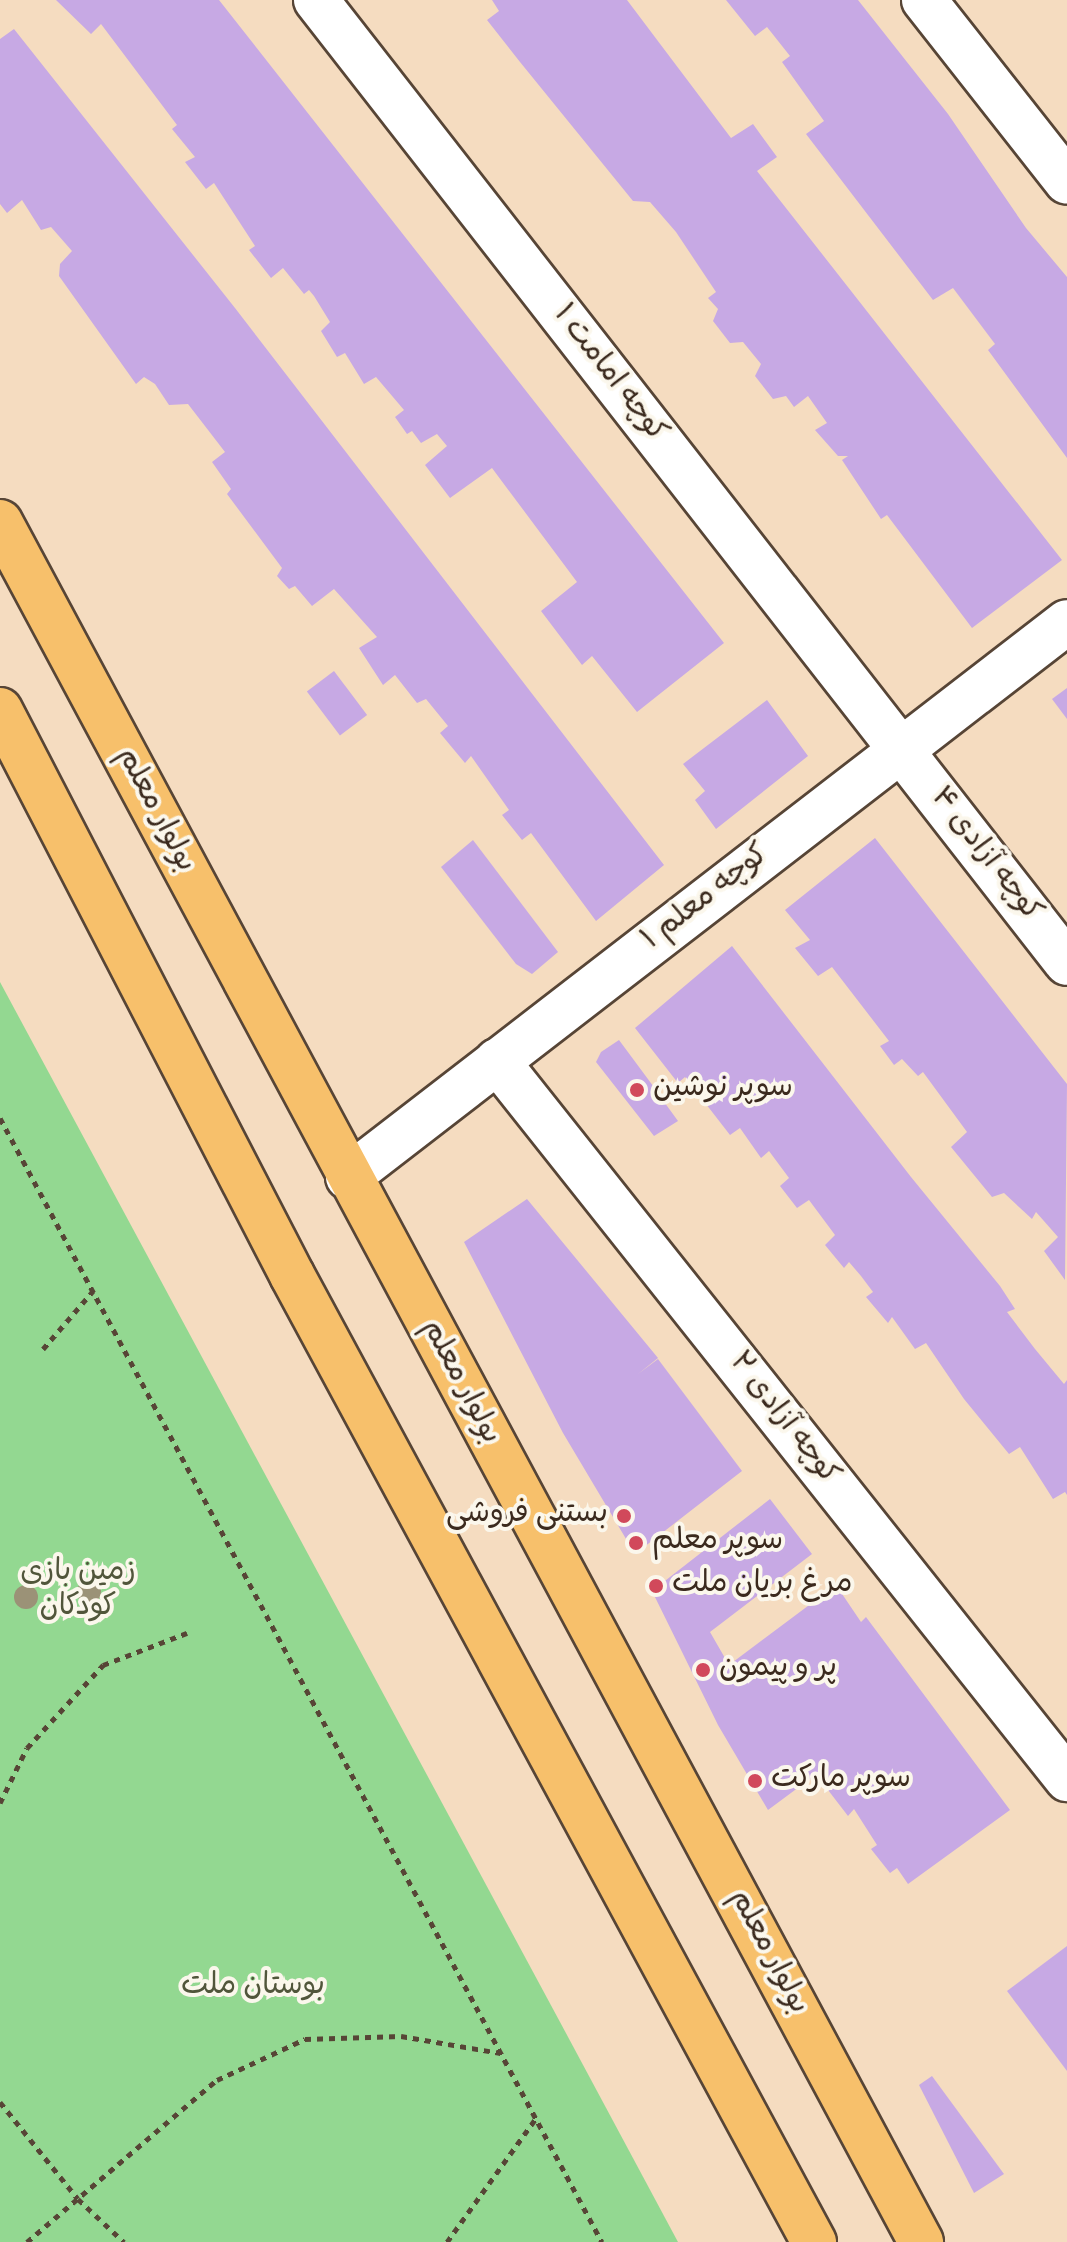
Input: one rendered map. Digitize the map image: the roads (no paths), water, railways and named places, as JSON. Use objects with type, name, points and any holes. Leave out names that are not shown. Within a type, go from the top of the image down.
[{"type":"main road","name":"بولوار معلم","points":[[0,522],[348,1177],[921,2242]]},
{"type":"main road","points":[[0,710],[292,1275],[814,2242]]},
{"type":"street","name":"کوچه امامت ۱","points":[[316,0],[901,749]]},
{"type":"street","points":[[924,0],[1067,182]]},
{"type":"street","name":"کوچه معلم ۱","points":[[348,1177],[1067,622]]},
{"type":"street","name":"کوچه آزادی ۴","points":[[901,749],[1067,963]]},
{"type":"street","name":"کوچه آزادی ۲","points":[[497,1061],[1067,1779]]},
{"type":"place","name":"سوپر نوشین","points":[[637,1090]]},
{"type":"place","name":"بستنی فروشی","points":[[624,1516]]},
{"type":"place","name":"سوپر معلم","points":[[636,1543]]},
{"type":"place","name":"مرغ بریان ملت","points":[[656,1586]]},
{"type":"place","name":"پر و پیمون","points":[[703,1670]]},
{"type":"place","name":"سوپر مارکت","points":[[755,1781]]},
{"type":"park label","name":"زمین بازی کودکان","points":[[78,1591]]},
{"type":"park label","name":"بوستان ملت","points":[[253,1988]]}]
